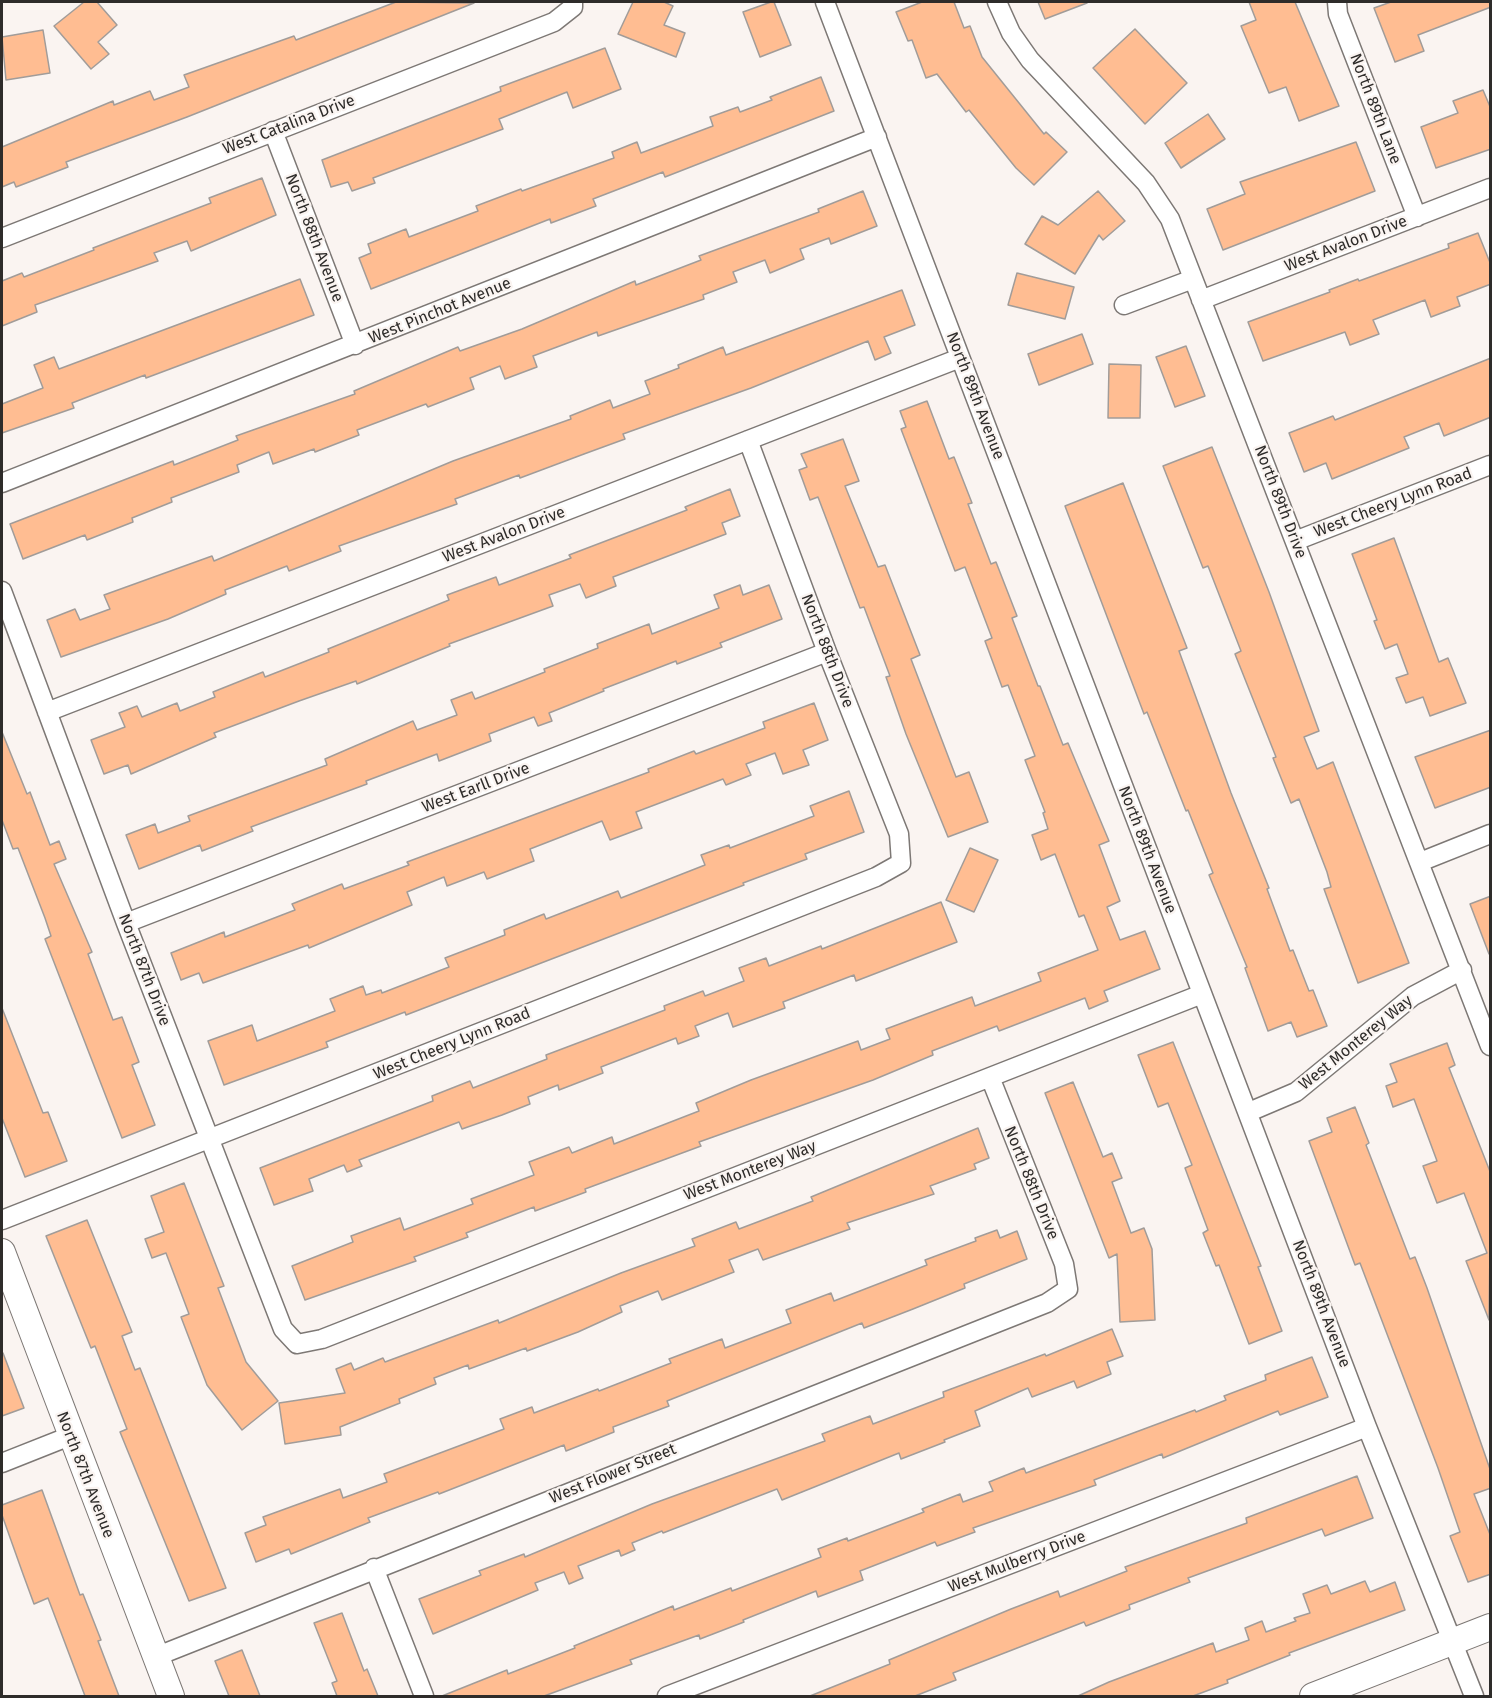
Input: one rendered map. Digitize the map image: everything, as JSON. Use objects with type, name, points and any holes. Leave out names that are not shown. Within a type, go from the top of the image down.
[{"type":"street","name":"North 89th Avenue","points":[[825,2],[1367,1427],[1474,1696]]},
{"type":"street","name":"North 89th Drive","points":[[997,2],[1011,33],[1030,60],[1158,198],[1170,219],[1491,1046]]},
{"type":"street","name":"North 89th Lane","points":[[1337,2],[1338,14],[1417,216]]},
{"type":"street","name":"West Catalina Drive","points":[[2,238],[554,22],[573,4]]},
{"type":"street","name":"North 88th Avenue","points":[[273,131],[355,345]]},
{"type":"street","name":"West Pinchot Avenue","points":[[2,483],[877,137]]},
{"type":"street","name":"West Avalon Drive","points":[[1201,300],[1491,188]]},
{"type":"street","points":[[1124,305],[1193,279]]},
{"type":"street","name":"West Avalon Drive","points":[[47,711],[960,358]]},
{"type":"street","name":"North 88th Drive","points":[[748,440],[827,652],[899,834],[901,863]]},
{"type":"street","name":"West Cheery Lynn Road","points":[[1295,541],[1491,465]]},
{"type":"street","name":"North 87th Drive","points":[[2,591],[126,923],[283,1329],[297,1344]]},
{"type":"street","name":"West Earll Drive","points":[[126,923],[827,652]]},
{"type":"street","points":[[1420,862],[1491,834]]},
{"type":"street","name":"West Cheery Lynn Road","points":[[2,1220],[865,881],[901,863]]},
{"type":"street","name":"West Monterey Way","points":[[1249,1112],[1296,1092],[1413,996],[1462,970]]},
{"type":"street","name":"West Monterey Way","points":[[297,1344],[322,1339],[1202,994]]},
{"type":"street","name":"North 88th Drive","points":[[990,1077],[1064,1264],[1068,1289]]},
{"type":"street","name":"North 87th Avenue","points":[[2,1252],[70,1436],[171,1696]]},
{"type":"street","name":"West Flower Street","points":[[155,1657],[374,1568],[1047,1303],[1068,1289]]},
{"type":"street","name":"West Mulberry Drive","points":[[667,1696],[1367,1427]]},
{"type":"street","points":[[2,1462],[70,1436]]},
{"type":"street","points":[[374,1568],[424,1696]]},
{"type":"street","points":[[1313,1696],[1491,1627]]},
{"type":"building","points":[[84,2],[97,2],[117,25],[98,42],[109,54],[91,69],[54,26]]},
{"type":"building","points":[[396,2],[474,3],[187,117],[66,162],[68,167],[16,187],[14,182],[2,187],[2,147],[113,101],[114,105],[150,91],[154,100],[189,87],[184,75],[294,36],[296,40]]},
{"type":"building","points":[[633,2],[664,2],[673,6],[664,25],[685,33],[676,57],[618,34]]},
{"type":"building","points":[[774,2],[791,45],[760,57],[743,12]]},
{"type":"building","points":[[922,2],[954,2],[964,28],[970,26],[982,57],[1044,134],[1046,132],[1067,152],[1034,185],[1016,168],[969,110],[966,112],[937,74],[926,78],[912,40],[908,41],[896,12]]},
{"type":"building","points":[[1038,2],[1087,2],[1087,3],[1045,19]]},
{"type":"building","points":[[1249,2],[1295,2],[1339,106],[1299,121],[1286,87],[1269,93],[1241,26],[1256,20]]},
{"type":"building","points":[[1391,2],[1491,2],[1491,7],[1418,35],[1424,51],[1395,62],[1374,8]]},
{"type":"building","points":[[1135,29],[1187,83],[1145,124],[1093,68]]},
{"type":"building","points":[[43,30],[50,73],[6,80],[2,37]]},
{"type":"building","points":[[605,48],[621,89],[573,108],[567,92],[499,119],[503,129],[373,178],[375,183],[352,191],[348,182],[331,187],[322,160],[501,91],[500,87]]},
{"type":"building","points":[[821,77],[834,111],[665,177],[663,172],[593,199],[596,206],[551,223],[550,219],[371,289],[359,258],[371,253],[368,244],[406,229],[409,237],[478,211],[476,206],[614,158],[612,152],[637,142],[641,153],[713,126],[710,117],[738,107],[740,112],[772,100],[770,97]]},
{"type":"building","points":[[1483,90],[1491,109],[1491,149],[1436,168],[1421,127],[1458,113],[1453,101]]},
{"type":"building","points":[[1208,114],[1225,139],[1181,168],[1165,143]]},
{"type":"building","points":[[1356,142],[1375,191],[1223,250],[1207,209],[1245,194],[1240,182]]},
{"type":"building","points":[[262,178],[276,215],[191,251],[187,241],[154,253],[158,261],[35,305],[37,312],[2,326],[2,281],[22,273],[24,277],[94,250],[93,248],[211,203],[209,198]]},
{"type":"building","points":[[863,191],[877,226],[831,244],[829,238],[800,249],[804,259],[770,273],[765,260],[733,272],[737,282],[703,295],[704,299],[598,336],[597,332],[533,356],[537,367],[505,379],[500,366],[470,378],[474,389],[357,430],[359,435],[315,452],[314,449],[273,464],[269,452],[237,465],[239,472],[171,498],[172,502],[132,518],[133,522],[87,540],[85,535],[23,559],[10,524],[173,461],[174,465],[238,440],[236,436],[355,394],[354,391],[458,347],[460,351],[522,329],[635,281],[636,285],[701,260],[699,256],[819,212],[818,209]]},
{"type":"building","points":[[1098,191],[1125,221],[1103,240],[1099,235],[1075,274],[1025,244],[1042,216],[1058,225]]},
{"type":"building","points":[[1478,233],[1491,265],[1491,284],[1457,297],[1460,306],[1431,317],[1425,300],[1373,320],[1379,334],[1350,345],[1345,332],[1263,361],[1248,322],[1330,292],[1329,290],[1358,279],[1359,281],[1449,248],[1448,244]]},
{"type":"building","points":[[1017,273],[1074,287],[1065,319],[1008,305]]},
{"type":"building","points":[[300,279],[314,315],[146,378],[145,375],[72,403],[74,408],[2,433],[2,404],[43,388],[34,365],[54,357],[59,369]]},
{"type":"building","points":[[902,290],[915,325],[884,337],[891,353],[875,360],[868,341],[751,388],[623,434],[625,439],[520,478],[519,475],[455,499],[457,504],[339,546],[341,551],[289,571],[287,566],[225,590],[226,594],[168,619],[61,657],[47,620],[75,609],[80,620],[110,609],[104,595],[212,556],[214,561],[453,461],[571,419],[570,416],[610,400],[613,408],[650,394],[645,381],[723,347],[726,355]]},
{"type":"building","points":[[1082,334],[1093,364],[1039,385],[1028,354]]},
{"type":"building","points":[[1186,346],[1205,396],[1175,407],[1156,357]]},
{"type":"building","points":[[1491,358],[1491,417],[1444,436],[1439,423],[1404,437],[1409,448],[1332,479],[1326,463],[1304,472],[1289,433],[1333,416],[1335,420]]},
{"type":"building","points":[[1109,364],[1141,365],[1140,418],[1108,418]]},
{"type":"building","points":[[927,401],[949,459],[954,457],[972,503],[968,504],[991,564],[996,562],[1017,616],[1012,618],[1038,686],[1040,686],[1063,745],[1068,743],[1109,841],[1099,845],[1120,901],[1107,907],[1120,940],[1145,931],[1160,969],[1104,991],[1108,1001],[1089,1009],[1085,998],[999,1031],[997,1026],[932,1051],[933,1055],[873,1080],[699,1142],[701,1146],[585,1189],[586,1192],[535,1211],[534,1207],[466,1233],[468,1237],[414,1257],[416,1261],[305,1300],[292,1266],[353,1242],[351,1236],[400,1218],[404,1230],[473,1204],[471,1199],[534,1175],[529,1162],[569,1147],[572,1153],[612,1137],[614,1144],[699,1111],[696,1103],[751,1080],[858,1041],[861,1050],[890,1039],[886,1029],[972,997],[975,1006],[1041,981],[1038,973],[1098,950],[1084,915],[1079,917],[1055,854],[1041,860],[1032,835],[1048,829],[1043,813],[1045,812],[1025,760],[1035,756],[1008,685],[1002,687],[985,641],[992,638],[965,567],[955,571],[901,429],[906,427],[900,411]]},
{"type":"building","points":[[843,439],[859,481],[845,486],[878,567],[885,565],[920,655],[911,659],[956,777],[969,772],[988,822],[948,837],[906,734],[886,677],[890,676],[864,607],[860,608],[818,497],[810,500],[799,470],[807,467],[801,454]]},
{"type":"building","points":[[1212,447],[1269,592],[1319,731],[1304,737],[1317,769],[1333,762],[1409,963],[1358,983],[1324,889],[1331,887],[1327,872],[1299,799],[1291,803],[1273,758],[1276,757],[1235,654],[1241,651],[1208,566],[1203,568],[1163,466]]},
{"type":"building","points":[[1123,483],[1187,648],[1179,651],[1269,888],[1267,889],[1290,951],[1293,950],[1309,991],[1313,990],[1327,1026],[1297,1037],[1291,1022],[1268,1031],[1245,968],[1247,967],[1209,875],[1213,873],[1147,712],[1144,714],[1065,506]]},
{"type":"building","points":[[730,489],[740,516],[722,523],[726,534],[613,577],[616,586],[586,598],[580,584],[549,595],[553,606],[449,644],[450,646],[357,684],[356,681],[214,733],[216,737],[131,774],[128,765],[104,774],[91,740],[125,727],[119,713],[137,706],[142,717],[177,703],[180,711],[215,697],[213,692],[263,672],[265,677],[449,600],[447,595],[496,577],[499,585],[571,558],[569,555],[687,510],[685,507]]},
{"type":"building","points":[[1394,538],[1439,662],[1448,658],[1466,703],[1430,716],[1423,697],[1406,703],[1396,678],[1408,674],[1397,644],[1385,649],[1374,621],[1377,620],[1352,554]]},
{"type":"building","points":[[740,585],[743,595],[769,585],[782,619],[720,643],[722,647],[677,664],[676,661],[603,689],[604,691],[549,713],[552,721],[538,726],[534,717],[489,734],[491,741],[439,761],[437,754],[366,781],[367,784],[251,827],[253,831],[202,851],[200,845],[139,869],[126,835],[155,824],[158,833],[190,821],[188,816],[327,765],[325,759],[413,721],[417,730],[457,715],[451,700],[472,692],[475,699],[545,672],[544,669],[598,648],[597,644],[649,624],[652,634],[719,608],[714,595]]},
{"type":"building","points":[[814,703],[828,740],[803,750],[809,765],[783,774],[775,753],[746,764],[751,775],[726,785],[723,779],[636,812],[642,828],[610,840],[602,821],[530,849],[534,861],[487,879],[484,872],[447,886],[444,877],[407,892],[412,905],[309,948],[308,945],[203,983],[199,973],[181,980],[171,953],[224,932],[225,937],[295,910],[292,904],[342,884],[344,889],[409,865],[407,862],[649,772],[648,769],[694,751],[696,754],[765,728],[763,722]]},
{"type":"building","points":[[1491,730],[1491,787],[1435,808],[1415,757]]},
{"type":"building","points":[[2,732],[27,794],[30,792],[50,845],[59,841],[66,859],[54,864],[92,952],[88,954],[113,1020],[122,1017],[139,1062],[132,1065],[155,1125],[122,1138],[45,939],[51,936],[45,918],[18,848],[13,849],[2,820]]},
{"type":"building","points":[[849,791],[864,832],[805,854],[807,859],[406,1015],[405,1012],[326,1042],[328,1047],[224,1085],[208,1041],[252,1025],[257,1041],[335,1011],[330,999],[363,986],[366,995],[381,990],[382,993],[449,967],[445,958],[505,935],[504,930],[544,914],[546,919],[618,891],[621,898],[705,865],[701,855],[729,845],[730,848],[814,816],[810,806]]},
{"type":"building","points":[[970,848],[998,860],[974,912],[946,900]]},
{"type":"building","points":[[1491,896],[1491,954],[1489,954],[1470,904]]},
{"type":"building","points":[[941,902],[957,942],[856,981],[854,975],[783,1002],[785,1008],[733,1027],[728,1013],[695,1026],[699,1036],[678,1044],[676,1038],[601,1067],[603,1073],[559,1090],[558,1085],[528,1097],[530,1104],[462,1129],[459,1122],[359,1160],[362,1166],[347,1172],[344,1165],[309,1179],[313,1191],[274,1205],[260,1168],[433,1101],[432,1096],[470,1081],[473,1088],[547,1059],[546,1055],[665,1010],[664,1006],[703,991],[705,996],[744,981],[739,968],[766,958],[769,966],[821,946],[822,949]]},
{"type":"building","points":[[2,1008],[43,1113],[48,1112],[67,1161],[25,1177],[2,1118]]},
{"type":"building","points":[[1173,1042],[1261,1266],[1258,1267],[1282,1331],[1249,1344],[1219,1265],[1216,1266],[1203,1233],[1208,1230],[1185,1168],[1192,1165],[1168,1103],[1158,1107],[1138,1055]]},
{"type":"building","points":[[1447,1043],[1455,1065],[1449,1068],[1491,1174],[1489,1320],[1466,1261],[1487,1253],[1464,1193],[1437,1203],[1423,1166],[1437,1161],[1414,1099],[1393,1107],[1386,1086],[1397,1082],[1390,1064]]},
{"type":"building","points":[[1073,1082],[1103,1157],[1112,1153],[1122,1178],[1112,1182],[1131,1233],[1144,1228],[1152,1249],[1155,1320],[1120,1322],[1117,1254],[1109,1258],[1045,1093]]},
{"type":"building","points":[[1355,1107],[1369,1143],[1366,1145],[1410,1259],[1415,1257],[1427,1288],[1491,1472],[1491,1488],[1474,1494],[1491,1537],[1491,1574],[1468,1582],[1450,1536],[1460,1532],[1438,1468],[1360,1263],[1355,1265],[1309,1141],[1332,1132],[1327,1118]]},
{"type":"building","points":[[978,1128],[989,1158],[974,1164],[976,1169],[930,1186],[934,1194],[847,1223],[850,1229],[763,1260],[758,1249],[729,1260],[734,1272],[662,1300],[658,1291],[620,1306],[622,1312],[578,1332],[527,1351],[526,1348],[469,1369],[468,1365],[434,1378],[436,1384],[399,1399],[400,1403],[340,1427],[341,1435],[285,1444],[279,1403],[345,1393],[336,1369],[351,1363],[354,1370],[383,1358],[385,1362],[498,1320],[499,1323],[621,1273],[695,1246],[692,1239],[736,1222],[739,1229],[813,1201],[811,1197]]},
{"type":"building","points":[[184,1183],[224,1286],[218,1288],[246,1362],[278,1401],[242,1430],[207,1385],[181,1317],[189,1314],[166,1253],[152,1258],[145,1239],[164,1232],[151,1196]]},
{"type":"building","points":[[87,1220],[132,1332],[122,1336],[135,1370],[140,1368],[226,1588],[189,1601],[120,1432],[127,1429],[95,1346],[91,1348],[46,1236]]},
{"type":"building","points":[[997,1230],[1000,1238],[1017,1231],[1027,1259],[964,1284],[965,1288],[913,1309],[864,1328],[862,1323],[667,1401],[669,1406],[613,1427],[614,1432],[566,1451],[564,1445],[439,1494],[438,1492],[368,1518],[370,1522],[291,1554],[289,1549],[256,1562],[245,1533],[266,1525],[263,1517],[340,1489],[343,1498],[387,1482],[384,1474],[504,1429],[500,1419],[532,1407],[534,1413],[598,1389],[599,1391],[671,1363],[669,1359],[722,1339],[725,1348],[791,1323],[786,1310],[831,1293],[834,1301],[927,1265],[925,1260],[976,1241],[975,1238]]},
{"type":"building","points":[[1112,1329],[1123,1356],[1107,1362],[1111,1374],[1077,1388],[1074,1381],[1032,1397],[1028,1388],[975,1411],[980,1426],[944,1440],[945,1442],[901,1459],[899,1453],[782,1500],[777,1489],[663,1533],[662,1531],[632,1543],[635,1550],[621,1556],[619,1550],[578,1566],[583,1578],[569,1584],[564,1572],[535,1583],[538,1590],[433,1634],[419,1599],[481,1575],[479,1571],[524,1554],[525,1557],[652,1504],[825,1441],[822,1434],[870,1416],[873,1424],[944,1397],[943,1392],[1045,1354],[1046,1356]]},
{"type":"building","points":[[2,1354],[24,1408],[2,1416]]},
{"type":"building","points":[[1312,1357],[1328,1397],[1280,1415],[1278,1411],[1163,1458],[1162,1454],[1094,1480],[1096,1485],[973,1528],[975,1532],[937,1546],[935,1542],[860,1571],[863,1580],[818,1597],[816,1591],[700,1639],[699,1635],[630,1660],[632,1664],[544,1696],[442,1696],[507,1670],[508,1674],[575,1648],[574,1646],[673,1606],[674,1610],[731,1588],[732,1591],[821,1557],[818,1549],[847,1538],[848,1541],[924,1512],[922,1509],[960,1494],[963,1502],[993,1491],[989,1482],[1024,1468],[1026,1473],[1195,1410],[1196,1412],[1226,1400],[1224,1396],[1266,1380],[1265,1375]]},
{"type":"building","points":[[1357,1476],[1373,1518],[1325,1536],[1322,1529],[1188,1578],[1190,1582],[1129,1605],[1130,1609],[1086,1626],[1084,1622],[953,1673],[956,1680],[915,1696],[810,1696],[890,1664],[889,1660],[1011,1609],[1058,1591],[1060,1597],[1127,1571],[1125,1567],[1247,1523],[1246,1518]]},
{"type":"building","points":[[42,1490],[80,1595],[83,1594],[101,1640],[98,1641],[119,1696],[85,1696],[48,1598],[34,1604],[2,1515],[2,1505]]},
{"type":"building","points":[[1365,1581],[1370,1592],[1395,1582],[1405,1610],[1289,1653],[1290,1655],[1227,1680],[1228,1683],[1193,1696],[1078,1696],[1213,1643],[1216,1652],[1249,1640],[1245,1628],[1262,1621],[1266,1632],[1310,1613],[1303,1594],[1327,1585],[1331,1594]]},
{"type":"building","points":[[342,1613],[364,1671],[367,1669],[378,1696],[337,1696],[332,1683],[337,1681],[314,1623]]},
{"type":"building","points":[[242,1650],[260,1696],[229,1696],[215,1661]]}]
